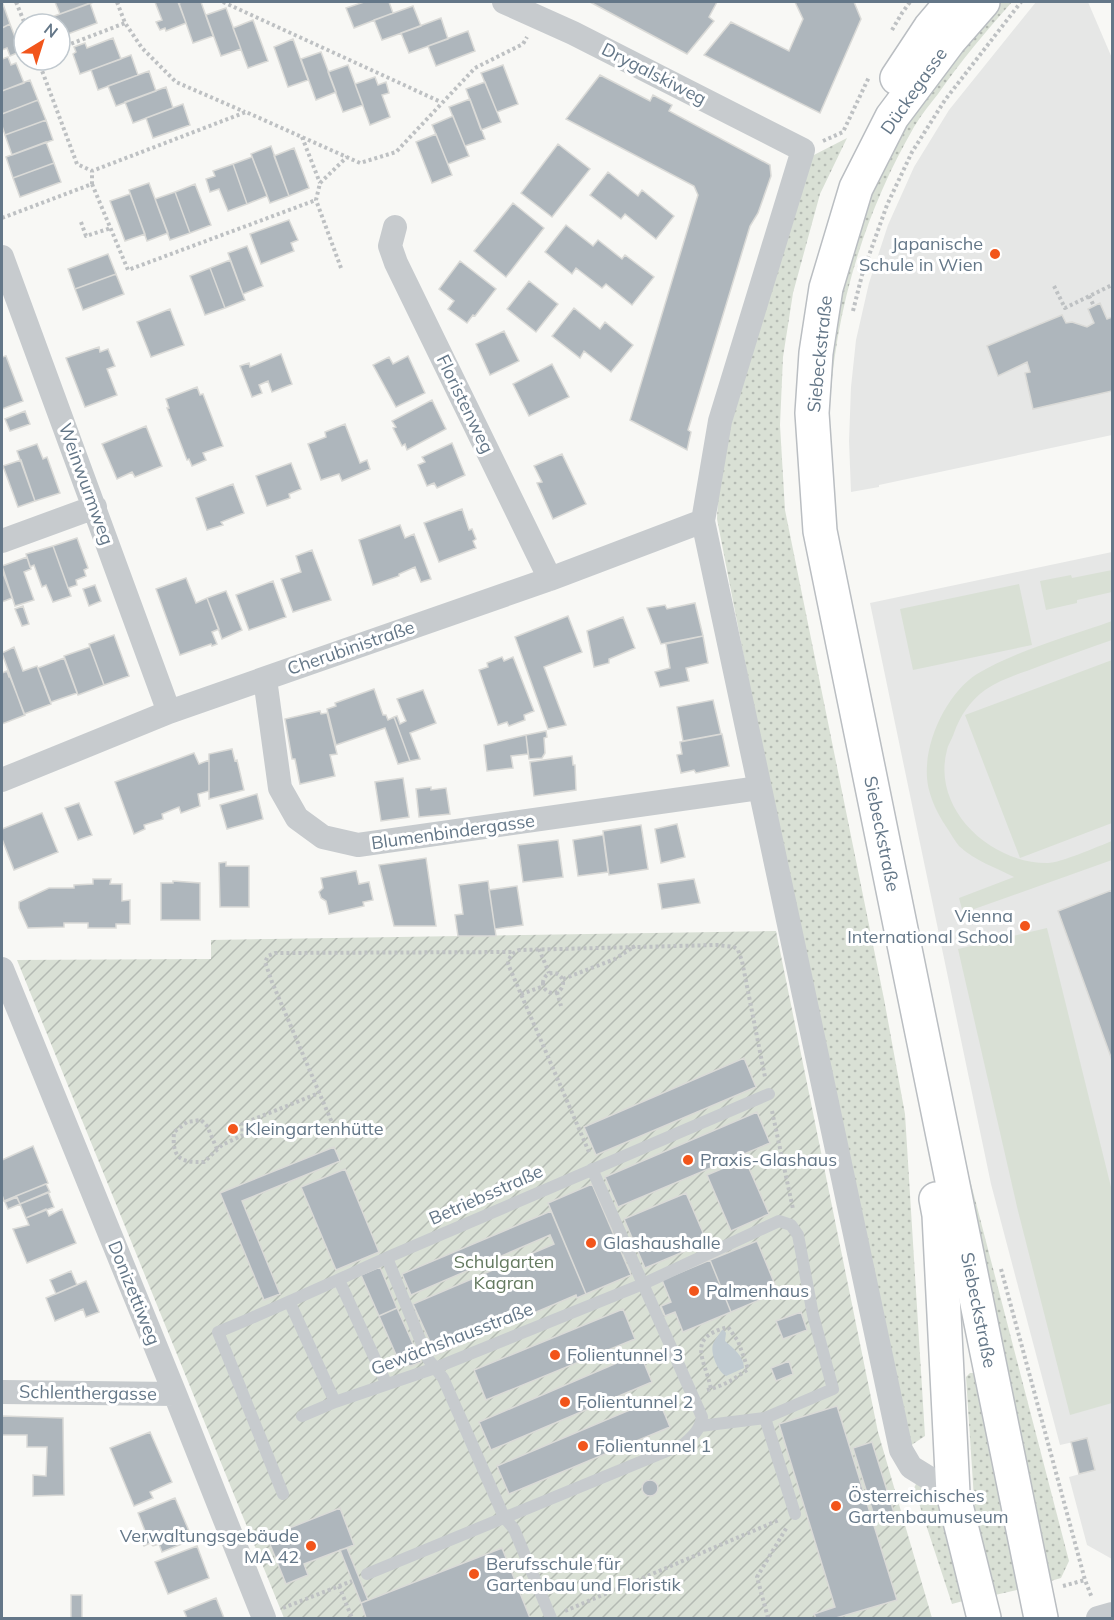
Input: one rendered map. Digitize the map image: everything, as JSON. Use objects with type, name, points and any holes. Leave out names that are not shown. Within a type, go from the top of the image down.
[{"type":"main road","name":"Dückegasse","points":[[850,186],[877,110],[930,28],[952,2]]},
{"type":"main road","name":"Dückegasse","points":[[850,186],[892,117],[949,41],[983,2]]},
{"type":"main road","name":"Siebeckstraße","points":[[850,186],[813,286],[802,353],[798,411],[806,536],[899,982],[939,1215],[953,1493],[984,1618]]},
{"type":"main road","name":"Siebeckstraße","points":[[850,186],[826,288],[816,353],[812,413],[820,531],[1041,1618]]},
{"type":"street","name":"Drygalskiweg","points":[[504,2],[573,33],[803,150]]},
{"type":"street","points":[[803,150],[720,421],[703,520],[901,1450],[910,1467],[953,1493]]},
{"type":"street","name":"Floristenweg","points":[[395,227],[390,246],[396,263],[550,579]]},
{"type":"street","name":"Weinwurmweg","points":[[2,257],[11,308],[95,507],[169,712]]},
{"type":"street","points":[[2,541],[95,507]]},
{"type":"street","name":"Cherubinistraße","points":[[2,780],[169,712],[550,579],[703,520]]},
{"type":"street","name":"Blumenbindergasse","points":[[265,679],[280,788],[297,818],[323,837],[358,845],[759,788]]},
{"type":"street","name":"Donizettiweg","points":[[2,969],[264,1618]]},
{"type":"street","name":"Schlenthergasse","points":[[2,1392],[175,1394]]},
{"type":"street","points":[[1098,1618],[1113,1614]]},
{"type":"lane","name":"Betriebsstraße","points":[[283,1494],[218,1332],[290,1303],[387,1258],[769,1094]]},
{"type":"lane","points":[[367,1574],[684,1444],[700,1426],[702,1418],[594,1168]]},
{"type":"lane","name":"Gewächshausstraße","points":[[302,1416],[386,1383],[435,1368],[643,1284],[779,1221],[791,1225],[798,1235],[813,1315],[833,1389],[765,1418]]},
{"type":"lane","points":[[387,1258],[428,1359],[443,1378],[504,1517],[514,1529],[551,1618]]},
{"type":"lane","points":[[339,1280],[386,1383]]},
{"type":"lane","points":[[290,1303],[335,1402]]},
{"type":"lane","points":[[700,1426],[765,1418],[795,1514]]},
{"type":"path","points":[[117,2],[125,22],[142,48],[176,82],[360,163],[396,152],[475,68],[523,44],[531,27]]},
{"type":"path","points":[[223,2],[441,102]]},
{"type":"path","points":[[235,2],[237,8]]},
{"type":"path","points":[[891,33],[910,2]]},
{"type":"path","points":[[852,317],[862,275],[887,206],[912,152],[945,100],[1021,2]]},
{"type":"path","points":[[72,43],[125,22]]},
{"type":"path","points":[[42,72],[76,164],[92,171],[246,112]]},
{"type":"path","points":[[803,150],[843,132],[871,73]]},
{"type":"path","points":[[302,137],[320,183]]},
{"type":"path","points":[[341,268],[316,200],[320,183],[346,157]]},
{"type":"path","points":[[92,171],[92,184],[128,270],[316,200]]},
{"type":"path","points":[[2,218],[92,184]]},
{"type":"path","points":[[81,222],[86,236],[111,228]]},
{"type":"path","points":[[1054,285],[1065,308],[1113,285]]},
{"type":"path","points":[[1089,296],[1094,306]]},
{"type":"path","points":[[336,1132],[272,982],[265,962],[268,956],[275,953],[514,952],[635,946],[717,945],[734,947],[738,950]]},
{"type":"path","points":[[563,979],[615,959],[635,946]]},
{"type":"path","points":[[539,950],[549,974]]},
{"type":"path","points":[[514,952],[509,957],[508,964],[594,1168]]},
{"type":"path","points":[[555,972],[563,979],[562,989],[557,992],[550,993],[544,986],[543,980],[549,974],[555,972]]},
{"type":"path","points":[[521,994],[544,986]]},
{"type":"path","points":[[557,992],[561,1006]]},
{"type":"path","points":[[217,1149],[207,1126],[201,1120],[187,1122],[174,1132],[173,1145],[178,1158],[186,1162],[204,1162],[217,1149],[243,1135],[242,1124],[319,1093]]},
{"type":"path","points":[[999,1260],[1085,1580]]},
{"type":"path","points":[[690,1391],[711,1389],[726,1384],[748,1369],[738,1341],[728,1327],[711,1333],[703,1341],[700,1354],[707,1368],[711,1389]]},
{"type":"path","points":[[551,1618],[795,1514]]},
{"type":"path","points":[[768,1618],[757,1577],[795,1514]]},
{"type":"path","points":[[264,1618],[352,1581]]},
{"type":"path","points":[[339,1586],[352,1618]]},
{"type":"shaded area","name":"Japanische Schule in Wien","points":[[1036,2],[1088,2],[1112,58],[1112,435],[851,492],[849,441],[856,340],[869,283],[888,225],[914,167],[949,110]]},
{"type":"shaded area","name":"Vienna International School","points":[[1112,552],[1112,1559],[1087,1545],[1069,1477],[1095,1470],[1087,1439],[1060,1445],[991,1184],[870,603]]},
{"type":"shaded area","points":[[722,1330],[726,1333],[725,1341],[735,1349],[744,1364],[744,1368],[726,1376],[718,1366],[712,1348]]},
{"type":"green space","points":[[999,2],[1012,2],[983,35],[917,123],[896,161],[865,233],[853,270],[836,347],[831,386],[829,440],[839,547],[969,1176],[1069,1561],[1061,1578],[1044,1583],[827,527],[830,303],[873,168]]},
{"type":"green space","points":[[847,138],[820,194],[793,293],[783,357],[780,425],[785,510],[884,999],[905,1114],[925,1436],[910,1446],[769,786],[717,519],[719,478],[727,426],[812,156]]},
{"type":"green space","points":[[1112,570],[1112,592],[1046,610],[1040,581],[1071,575],[1072,578]]},
{"type":"green space","points":[[1019,584],[1032,645],[913,670],[900,609]]},
{"type":"green space","points":[[1112,621],[1112,640],[1012,676],[980,694],[966,709],[956,727],[948,748],[944,772],[948,793],[957,812],[987,844],[1006,854],[1027,861],[1048,863],[1112,841],[1112,860],[963,913],[959,898],[1014,877],[978,860],[959,846],[935,806],[929,790],[928,759],[931,742],[945,710],[965,683],[992,666],[1025,651]]},
{"type":"green space","points":[[1112,660],[1112,823],[1020,858],[965,715]]},
{"type":"green space","points":[[1047,928],[1112,1187],[1112,1403],[1070,1415],[1018,1211],[958,949]]},
{"type":"green space","name":"Schulgarten Kagran","points":[[776,931],[878,1432],[932,1618],[284,1618],[17,960],[211,959],[211,940]]},
{"type":"green space","points":[[970,1373],[977,1376],[1021,1589],[995,1595],[975,1514],[966,1377]]},
{"type":"green space","points":[[926,1481],[942,1498],[963,1601],[952,1604],[914,1488],[916,1484]]},
{"type":"building","points":[[55,2],[94,2],[66,12],[59,12]]},
{"type":"building","points":[[155,2],[178,2],[186,23],[166,31],[165,28],[160,30],[156,22],[162,20]]},
{"type":"building","points":[[201,2],[213,36],[193,43],[179,3]]},
{"type":"building","points":[[364,2],[389,2],[393,13],[354,28],[346,8]]},
{"type":"building","points":[[590,2],[717,2],[709,17],[714,21],[687,54]]},
{"type":"building","points":[[795,2],[854,2],[861,19],[820,113],[704,55],[731,22],[789,51],[803,19]]},
{"type":"building","points":[[90,3],[97,23],[72,32],[72,12],[65,12]]},
{"type":"building","points":[[2,5],[10,24],[2,28]]},
{"type":"building","points":[[413,6],[421,26],[382,40],[374,20]]},
{"type":"building","points":[[226,8],[241,49],[221,56],[206,15]]},
{"type":"building","points":[[441,18],[448,39],[409,53],[401,33]]},
{"type":"building","points":[[253,20],[268,61],[248,68],[233,28]]},
{"type":"building","points":[[10,24],[12,29],[12,55],[10,56],[7,48],[2,50],[2,28]]},
{"type":"building","points":[[468,31],[475,51],[436,66],[428,46]]},
{"type":"building","points":[[113,38],[121,59],[80,74],[73,54],[76,52],[74,47],[85,43],[87,48]]},
{"type":"building","points":[[293,39],[308,80],[288,87],[274,47]]},
{"type":"building","points":[[321,52],[336,92],[316,100],[301,59]]},
{"type":"building","points":[[131,55],[138,75],[98,90],[91,70]]},
{"type":"building","points":[[8,57],[12,65],[12,72],[20,72],[24,83],[2,91],[2,59]]},
{"type":"building","points":[[348,65],[363,105],[343,112],[328,72]]},
{"type":"building","points":[[503,65],[518,104],[497,112],[481,73]]},
{"type":"building","points":[[149,71],[156,91],[116,106],[108,86]]},
{"type":"building","points":[[600,75],[650,101],[653,95],[672,105],[669,111],[770,165],[771,176],[758,213],[750,226],[688,430],[691,432],[687,450],[630,420],[698,195],[694,186],[566,119]]},
{"type":"building","points":[[375,77],[378,85],[386,82],[389,93],[382,95],[390,117],[370,125],[355,84]]},
{"type":"building","points":[[30,80],[38,100],[2,114],[2,91]]},
{"type":"building","points":[[485,82],[501,122],[481,130],[466,89]]},
{"type":"building","points":[[166,87],[173,108],[133,123],[125,102]]},
{"type":"building","points":[[470,99],[485,139],[465,146],[449,107]]},
{"type":"building","points":[[38,100],[46,120],[5,135],[2,114]]},
{"type":"building","points":[[183,104],[190,125],[153,138],[146,118]]},
{"type":"building","points":[[453,116],[469,156],[448,164],[432,125]]},
{"type":"building","points":[[46,120],[53,140],[12,155],[5,135]]},
{"type":"building","points":[[436,134],[452,175],[432,183],[416,142]]},
{"type":"building","points":[[46,142],[54,163],[13,178],[6,157]]},
{"type":"building","points":[[558,144],[590,169],[552,217],[521,193]]},
{"type":"building","points":[[271,146],[289,196],[270,203],[251,154]]},
{"type":"building","points":[[294,148],[309,188],[289,196],[274,156]]},
{"type":"building","points":[[252,157],[267,196],[247,204],[233,164]]},
{"type":"building","points":[[54,163],[61,182],[20,197],[13,178]]},
{"type":"building","points":[[233,164],[247,204],[228,211],[219,189],[210,192],[206,179],[215,176],[213,171]]},
{"type":"building","points":[[608,172],[638,196],[642,190],[674,216],[656,239],[625,214],[621,219],[590,195]]},
{"type":"building","points":[[149,183],[168,233],[147,241],[129,190]]},
{"type":"building","points":[[195,184],[211,225],[190,233],[175,192]]},
{"type":"building","points":[[175,192],[190,233],[170,240],[155,199]]},
{"type":"building","points":[[130,194],[145,234],[125,241],[110,201]]},
{"type":"building","points":[[513,203],[544,228],[506,277],[474,251]]},
{"type":"building","points":[[289,220],[298,240],[291,243],[294,251],[261,264],[250,234]]},
{"type":"building","points":[[566,225],[593,246],[598,240],[622,259],[625,255],[654,277],[632,305],[606,284],[602,288],[576,268],[572,274],[545,252]]},
{"type":"building","points":[[247,246],[263,286],[243,294],[228,253]]},
{"type":"building","points":[[108,254],[116,274],[75,289],[68,269]]},
{"type":"building","points":[[230,260],[245,300],[225,308],[210,268]]},
{"type":"building","points":[[460,261],[496,289],[467,323],[448,309],[454,301],[439,289]]},
{"type":"building","points":[[210,268],[225,308],[205,315],[190,276]]},
{"type":"building","points":[[116,274],[124,294],[83,310],[75,289]]},
{"type":"building","points":[[529,281],[558,304],[536,332],[507,309]]},
{"type":"building","points":[[1100,303],[1107,319],[1112,317],[1112,391],[1033,409],[1025,373],[1030,372],[1027,362],[998,376],[987,346],[1062,315],[1066,323],[1072,322],[1087,327],[1094,323],[1088,309]]},
{"type":"building","points":[[574,308],[600,329],[605,322],[633,345],[611,372],[584,351],[580,358],[552,336]]},
{"type":"building","points":[[170,309],[184,345],[151,357],[137,322]]},
{"type":"building","points":[[504,331],[519,361],[490,375],[476,344]]},
{"type":"building","points":[[99,347],[100,352],[108,349],[115,366],[107,369],[117,395],[85,407],[66,358]]},
{"type":"building","points":[[281,354],[292,384],[272,392],[268,381],[259,385],[262,393],[252,397],[240,366],[249,363],[250,367]]},
{"type":"building","points":[[6,356],[23,401],[2,409],[2,357]]},
{"type":"building","points":[[408,356],[425,393],[396,407],[373,365],[389,357],[393,364]]},
{"type":"building","points":[[552,364],[569,397],[529,416],[513,384]]},
{"type":"building","points":[[197,387],[200,395],[203,394],[223,446],[203,453],[206,460],[192,466],[189,459],[187,460],[167,408],[169,408],[166,399]]},
{"type":"building","points":[[432,400],[446,429],[407,450],[405,444],[402,446],[392,421]]},
{"type":"building","points":[[25,411],[30,424],[10,431],[5,419]]},
{"type":"building","points":[[345,424],[360,463],[367,460],[370,469],[342,481],[339,474],[321,480],[308,444],[326,437],[325,432]]},
{"type":"building","points":[[146,426],[162,466],[135,477],[132,472],[117,479],[102,444]]},
{"type":"building","points":[[452,443],[465,475],[437,488],[434,483],[427,486],[418,465],[425,462],[422,457]]},
{"type":"building","points":[[37,444],[43,459],[47,457],[60,493],[35,501],[17,451]]},
{"type":"building","points":[[562,454],[586,504],[553,519],[537,483],[542,482],[534,466]]},
{"type":"building","points":[[21,460],[35,501],[18,507],[3,466]]},
{"type":"building","points":[[291,463],[301,489],[289,494],[290,498],[267,506],[256,476]]},
{"type":"building","points":[[233,484],[244,513],[221,522],[223,525],[207,530],[196,498]]},
{"type":"building","points":[[462,509],[469,530],[472,529],[476,539],[473,541],[476,548],[439,562],[424,523]]},
{"type":"building","points":[[400,525],[405,538],[414,534],[431,579],[421,582],[415,567],[399,576],[373,585],[359,540]]},
{"type":"building","points":[[77,538],[88,568],[84,570],[86,576],[76,580],[77,585],[68,588],[53,546]]},
{"type":"building","points":[[53,546],[71,596],[53,602],[46,585],[42,587],[34,565],[30,567],[26,554]]},
{"type":"building","points":[[312,550],[331,600],[293,612],[281,579],[301,572],[296,556]]},
{"type":"building","points":[[27,557],[31,569],[24,572],[34,600],[15,606],[2,566]]},
{"type":"building","points":[[2,570],[12,598],[2,602]]},
{"type":"building","points":[[186,578],[196,603],[207,598],[219,629],[212,632],[217,644],[180,655],[156,589]]},
{"type":"building","points":[[273,581],[286,617],[249,630],[236,595]]},
{"type":"building","points":[[95,585],[101,601],[89,606],[83,589]]},
{"type":"building","points":[[226,591],[242,630],[222,639],[207,598]]},
{"type":"building","points":[[695,603],[703,636],[661,644],[647,608],[665,605],[667,609]]},
{"type":"building","points":[[23,606],[29,624],[22,626],[15,609]]},
{"type":"building","points":[[568,616],[582,652],[544,667],[566,725],[548,729],[515,637]]},
{"type":"building","points":[[623,617],[635,648],[609,659],[609,663],[594,667],[587,631]]},
{"type":"building","points":[[114,635],[129,676],[104,685],[89,644]]},
{"type":"building","points":[[703,636],[708,663],[686,668],[689,681],[660,687],[655,672],[670,668],[666,644]]},
{"type":"building","points":[[14,647],[23,671],[37,666],[51,704],[24,714],[2,653]]},
{"type":"building","points":[[90,647],[104,685],[78,695],[64,656]]},
{"type":"building","points":[[502,657],[504,661],[513,657],[534,711],[524,715],[525,720],[509,726],[507,722],[498,725],[479,670],[488,667],[487,663]]},
{"type":"building","points":[[64,658],[77,693],[51,702],[38,668]]},
{"type":"building","points":[[7,671],[25,715],[2,724],[2,673]]},
{"type":"building","points":[[374,689],[383,715],[386,715],[388,720],[394,717],[410,761],[398,764],[385,728],[336,745],[327,709],[336,706],[335,703]]},
{"type":"building","points":[[423,690],[436,723],[410,733],[420,759],[410,761],[394,717],[397,716],[400,724],[406,721],[397,699]]},
{"type":"building","points":[[713,700],[721,734],[683,741],[677,707]]},
{"type":"building","points":[[320,711],[321,714],[327,713],[337,754],[330,755],[335,776],[300,784],[295,759],[292,759],[285,719]]},
{"type":"building","points":[[546,731],[545,753],[542,758],[529,759],[526,735]]},
{"type":"building","points":[[722,734],[729,766],[696,773],[694,770],[681,773],[677,755],[682,754],[680,742]]},
{"type":"building","points":[[526,735],[528,754],[511,756],[513,768],[487,771],[484,745]]},
{"type":"building","points":[[232,749],[244,790],[209,799],[209,754]]},
{"type":"building","points":[[194,753],[199,764],[209,760],[209,791],[198,794],[200,806],[181,813],[179,807],[162,814],[163,819],[144,825],[145,829],[134,834],[115,782]]},
{"type":"building","points":[[572,756],[573,765],[575,765],[576,790],[534,796],[530,762]]},
{"type":"building","points":[[403,778],[409,817],[381,821],[375,782]]},
{"type":"building","points":[[431,787],[431,790],[446,788],[450,814],[419,817],[416,789]]},
{"type":"building","points":[[257,794],[263,819],[227,829],[220,805]]},
{"type":"building","points":[[79,803],[92,835],[78,840],[65,808]]},
{"type":"building","points":[[42,813],[58,852],[14,870],[2,839],[2,829]]},
{"type":"building","points":[[677,824],[685,857],[661,863],[655,829]]},
{"type":"building","points":[[641,825],[648,869],[609,875],[603,831]]},
{"type":"building","points":[[603,835],[608,872],[578,876],[573,840]]},
{"type":"building","points":[[558,840],[563,877],[523,882],[518,845]]},
{"type":"building","points":[[426,858],[436,926],[394,926],[379,865]]},
{"type":"building","points":[[226,862],[226,866],[249,866],[249,907],[220,907],[219,863]]},
{"type":"building","points":[[356,871],[359,884],[369,882],[373,900],[363,902],[364,906],[329,914],[326,901],[321,898],[319,892],[323,888],[321,878]]},
{"type":"building","points":[[93,879],[111,879],[110,884],[122,884],[122,901],[130,900],[130,924],[116,924],[116,928],[88,928],[88,923],[64,923],[64,927],[28,928],[19,908],[19,902],[49,888],[74,888],[74,885],[93,884]]},
{"type":"building","points":[[694,879],[700,903],[662,909],[658,884]]},
{"type":"building","points":[[173,881],[200,883],[200,920],[161,920],[161,883],[173,883]]},
{"type":"building","points":[[488,881],[496,936],[458,936],[455,915],[463,914],[459,885]]},
{"type":"building","points":[[517,886],[523,925],[495,929],[489,890]]},
{"type":"building","points":[[1112,890],[1112,1060],[1058,911]]},
{"type":"building","points":[[744,1058],[756,1087],[596,1155],[584,1127]]},
{"type":"building","name":"Praxis-Glashaus","points":[[757,1112],[770,1143],[618,1207],[605,1177]]},
{"type":"building","name":"Kleingartenhütte","points":[[236,1122],[239,1131],[231,1135],[227,1126]]},
{"type":"building","points":[[33,1146],[48,1183],[4,1201],[2,1160]]},
{"type":"building","points":[[334,1147],[340,1161],[242,1201],[280,1294],[264,1300],[220,1193]]},
{"type":"building","points":[[745,1159],[769,1214],[731,1231],[707,1175]]},
{"type":"building","points":[[345,1169],[379,1252],[336,1270],[301,1187]]},
{"type":"building","points":[[46,1184],[50,1192],[20,1204],[16,1196]]},
{"type":"building","name":"Glashaushalle","points":[[592,1184],[631,1275],[586,1294],[548,1203]]},
{"type":"building","points":[[48,1192],[54,1207],[26,1218],[20,1204]]},
{"type":"building","points":[[686,1193],[707,1242],[645,1268],[624,1219]]},
{"type":"building","points":[[17,1197],[20,1204],[8,1209],[5,1202]]},
{"type":"building","points":[[46,1209],[49,1216],[62,1209],[76,1243],[27,1263],[13,1229],[29,1225],[26,1218]]},
{"type":"building","points":[[551,1211],[586,1294],[577,1298],[576,1295],[436,1355],[413,1304],[554,1244],[550,1235],[411,1295],[402,1274]]},
{"type":"building","points":[[757,1241],[778,1292],[731,1312],[710,1260]]},
{"type":"building","name":"Palmenhaus","points":[[710,1260],[731,1312],[683,1332],[675,1312],[665,1316],[661,1306],[671,1302],[662,1280]]},
{"type":"building","points":[[380,1267],[397,1308],[379,1316],[361,1275]]},
{"type":"building","points":[[71,1271],[77,1285],[56,1294],[50,1280]]},
{"type":"building","points":[[86,1281],[99,1312],[86,1317],[83,1309],[55,1321],[46,1298]]},
{"type":"building","points":[[397,1308],[421,1362],[411,1366],[402,1364],[397,1357],[379,1316]]},
{"type":"building","name":"Folientunnel 3","points":[[623,1309],[635,1339],[486,1400],[474,1370]]},
{"type":"building","points":[[801,1312],[807,1330],[783,1339],[776,1321]]},
{"type":"building","name":"Folientunnel 2","points":[[640,1353],[652,1382],[491,1450],[479,1422]]},
{"type":"building","points":[[789,1361],[793,1374],[776,1381],[771,1368]]},
{"type":"building","name":"Folientunnel 1","points":[[658,1398],[670,1427],[509,1494],[497,1466]]},
{"type":"building","points":[[837,1406],[897,1600],[836,1618],[816,1618],[814,1614],[835,1607],[779,1424]]},
{"type":"building","points":[[2,1416],[63,1418],[64,1495],[33,1496],[33,1475],[46,1476],[47,1447],[27,1447],[27,1435],[2,1435]]},
{"type":"building","points":[[150,1432],[172,1482],[150,1492],[153,1498],[134,1506],[110,1448]]},
{"type":"building","points":[[1087,1438],[1095,1470],[1079,1474],[1071,1442]]},
{"type":"building","points":[[872,1442],[895,1516],[876,1522],[853,1448]]},
{"type":"building","points":[[650,1480],[658,1488],[650,1496],[642,1488]]},
{"type":"building","points":[[175,1498],[189,1531],[186,1532],[189,1541],[162,1552],[159,1544],[153,1546],[150,1543],[144,1546],[138,1534],[145,1531],[138,1513]]},
{"type":"building","name":"Verwaltungsgebäude MA 42","points":[[340,1508],[354,1545],[304,1564],[308,1575],[286,1584],[267,1537]]},
{"type":"building","points":[[197,1546],[209,1578],[168,1594],[155,1562]]},
{"type":"building","points":[[347,1548],[368,1600],[361,1603],[340,1550]]},
{"type":"building","name":"Berufsschule für Gartenbau und Floristik","points":[[502,1548],[530,1618],[366,1618],[361,1603]]},
{"type":"building","points":[[71,1595],[82,1595],[82,1618],[71,1618]]},
{"type":"building","points":[[216,1598],[224,1618],[187,1618],[184,1611]]},
{"type":"place","name":"Japanische Schule in Wien","points":[[995,254]]},
{"type":"place","name":"Vienna International School","points":[[1025,926]]},
{"type":"place","name":"Kleingartenhütte","points":[[233,1129]]},
{"type":"place","name":"Praxis-Glashaus","points":[[688,1160]]},
{"type":"place","name":"Glashaushalle","points":[[591,1243]]},
{"type":"place","name":"Palmenhaus","points":[[694,1291]]},
{"type":"place","name":"Folientunnel 3","points":[[555,1355]]},
{"type":"place","name":"Folientunnel 2","points":[[565,1402]]},
{"type":"place","name":"Folientunnel 1","points":[[583,1446]]},
{"type":"place","name":"Österreichisches Gartenbaumuseum","points":[[836,1506]]},
{"type":"place","name":"Verwaltungsgebäude MA 42","points":[[311,1546]]},
{"type":"place","name":"Berufsschule für Gartenbau und Floristik","points":[[474,1574]]}]
